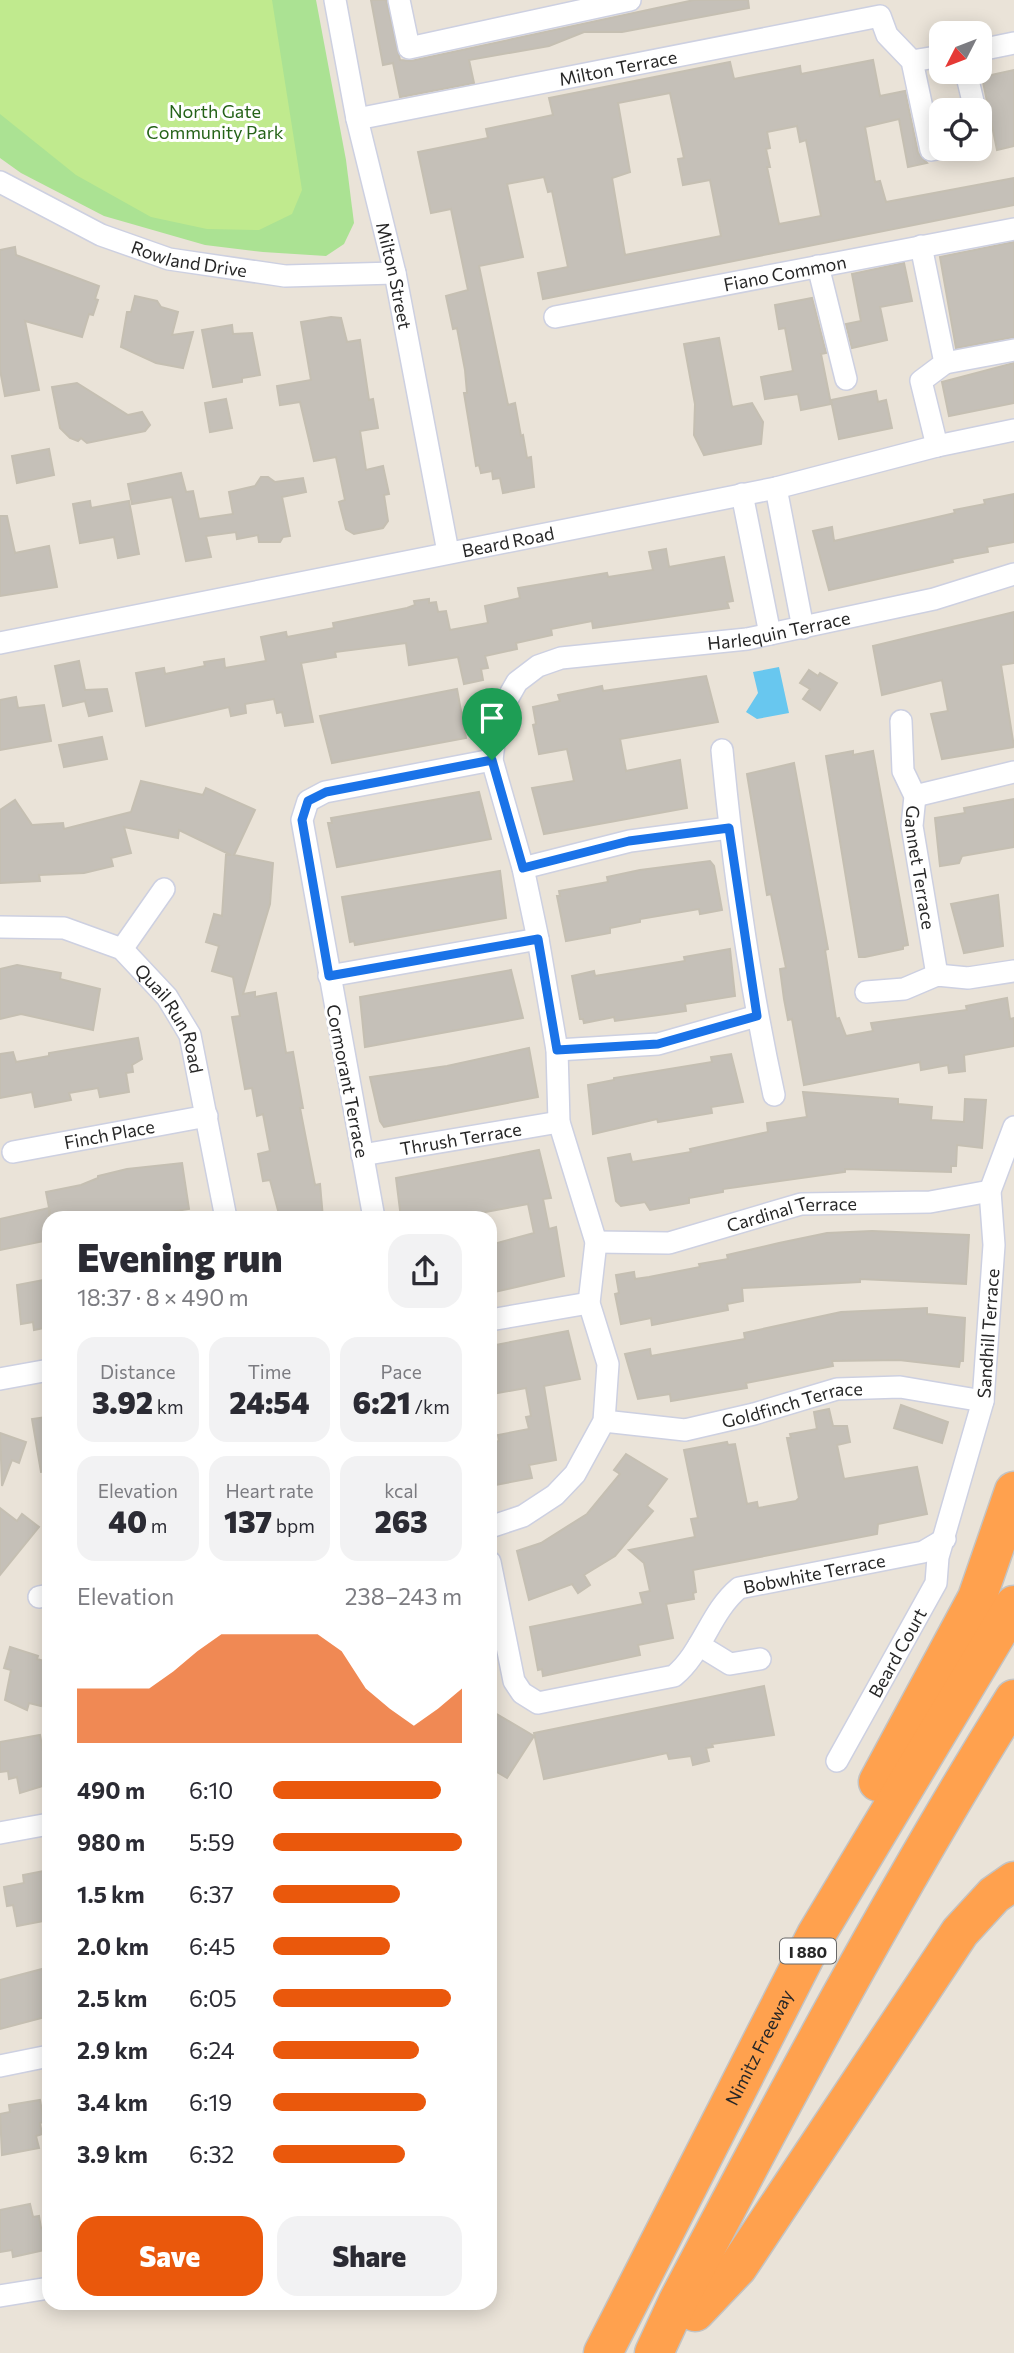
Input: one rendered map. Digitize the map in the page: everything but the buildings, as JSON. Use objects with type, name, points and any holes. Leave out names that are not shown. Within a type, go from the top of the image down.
[{"type":"highway","points":[[816,1935],[827,1878],[977,1598],[1014,1491]]},
{"type":"highway","name":"Nimitz Freeway","points":[[603,2353],[623,2308],[816,1935],[1014,1605]]},
{"type":"highway","name":"I 880","points":[[676,2353],[687,2306],[858,1960],[930,1833],[1014,1699]]},
{"type":"highway","name":"I 880","points":[[654,2353],[687,2306],[834,2044],[1014,1734]]},
{"type":"highway","points":[[687,2306],[738,2267],[960,1932],[994,1895],[1014,1881]]},
{"type":"street","name":"Milton Street","points":[[335,0],[357,119],[395,273],[448,552]]},
{"type":"street","points":[[400,0],[409,48],[630,0]]},
{"type":"street","name":"Milton Terrace","points":[[357,119],[880,16],[887,35],[912,61]]},
{"type":"street","points":[[992,48],[1014,43]]},
{"type":"street","points":[[929,58],[912,61],[929,141]]},
{"type":"street","name":"Rowland Drive","points":[[0,182],[101,235],[169,259],[285,276],[395,273]]},
{"type":"street","name":"Fiano Common","points":[[555,317],[1014,229]]},
{"type":"street","points":[[921,246],[945,363]]},
{"type":"street","points":[[818,266],[846,379]]},
{"type":"street","points":[[937,446],[921,381],[945,363],[1014,350]]},
{"type":"street","name":"Beard Road","points":[[0,643],[776,488],[937,446],[1014,430]]},
{"type":"street","points":[[776,488],[803,628]]},
{"type":"street","points":[[742,494],[770,634]]},
{"type":"street","name":"Harlequin Terrace","points":[[492,760],[497,717],[517,681],[538,666],[561,658],[803,628],[933,599],[1014,575]]},
{"type":"street","name":"Gannet Terrace","points":[[901,721],[903,771],[915,796],[912,826],[937,975]]},
{"type":"street","points":[[722,750],[729,828],[757,1016],[774,1095]]},
{"type":"street","points":[[492,760],[523,868],[538,939],[557,1050],[559,1122],[596,1242],[589,1303],[608,1364],[604,1421],[575,1474],[555,1495],[523,1516],[497,1525]]},
{"type":"street","name":"Cormorant Terrace","points":[[373,1211],[302,820],[308,801],[326,792],[492,760]]},
{"type":"street","points":[[915,796],[1014,772]]},
{"type":"street","points":[[523,868],[629,841],[729,828]]},
{"type":"street","points":[[122,949],[164,889]]},
{"type":"street","name":"Quail Run Road","points":[[0,927],[64,928],[122,949],[167,997],[190,1035],[225,1211]]},
{"type":"street","points":[[329,976],[538,939]]},
{"type":"street","points":[[866,992],[904,989],[937,975],[968,978],[1014,971]]},
{"type":"street","points":[[557,1050],[658,1044],[757,1016]]},
{"type":"street","name":"Finch Place","points":[[13,1152],[207,1116]]},
{"type":"street","name":"Thrush Terrace","points":[[362,1155],[559,1122]]},
{"type":"street","name":"Sandhill Terrace","points":[[945,1539],[983,1401],[994,1245],[990,1191],[1014,1126]]},
{"type":"street","name":"Cardinal Terrace","points":[[596,1242],[669,1243],[801,1204],[930,1202],[990,1191]]},
{"type":"street","points":[[497,1319],[589,1303]]},
{"type":"street","points":[[0,1379],[42,1371]]},
{"type":"street","name":"Goldfinch Terrace","points":[[604,1421],[685,1430],[754,1414],[837,1389],[900,1387],[983,1401]]},
{"type":"street","name":"Bobwhite Terrace","points":[[497,1597],[514,1681],[522,1693],[538,1703],[674,1676],[689,1664],[724,1601],[739,1588],[923,1552],[945,1539]]},
{"type":"street","name":"Beard Court","points":[[836,1761],[936,1583],[938,1557],[945,1539]]},
{"type":"street","points":[[699,1645],[730,1664],[760,1660]]},
{"type":"street","points":[[0,1833],[42,1825]]},
{"type":"street","points":[[0,2066],[42,2057]]},
{"type":"street","points":[[0,2296],[42,2289]]},
{"type":"green space","name":"North Gate Community Park","points":[[0,0],[316,0],[346,160],[354,223],[344,244],[326,256],[205,245],[104,216],[21,173],[0,158]]},
{"type":"green space","name":"North Gate Community Park","points":[[0,0],[272,0],[302,190],[292,214],[259,230],[207,229],[151,217],[76,175],[0,114]]},
{"type":"water","points":[[779,667],[789,713],[757,719],[746,712],[758,693],[753,672]]},
{"type":"route","points":[[492,760],[523,868],[629,841],[729,828],[757,1016],[658,1044],[557,1050],[538,939],[329,976],[302,820],[308,801],[326,792],[492,760]]}]
